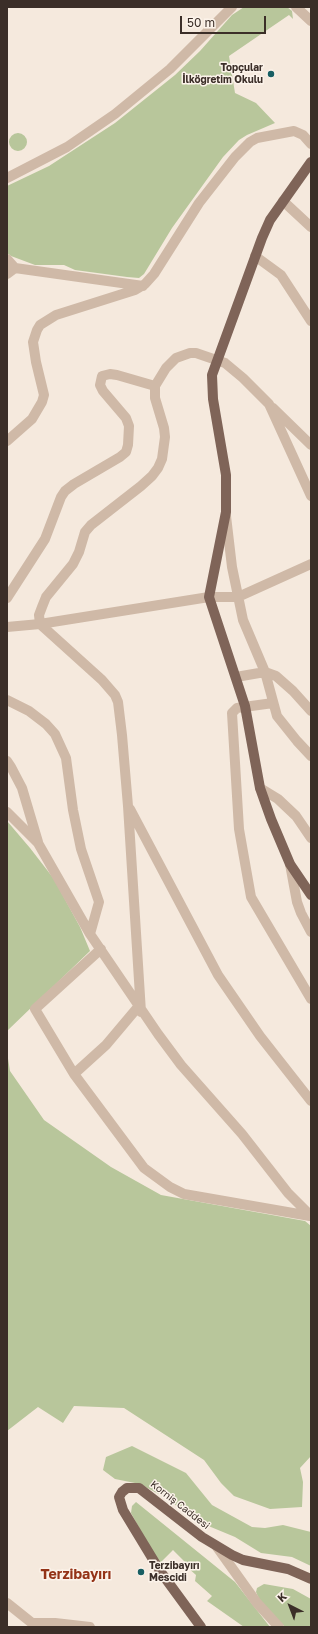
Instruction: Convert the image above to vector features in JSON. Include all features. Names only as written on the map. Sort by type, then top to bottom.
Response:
[{"type":"main road","points":[[311,162],[270,220],[255,256],[231,326],[212,375],[212,386],[226,476],[226,512],[209,597],[245,706],[260,788],[270,819],[290,864],[311,895]]},
{"type":"main road","name":"Korniş Caddesi","points":[[201,1627],[160,1571],[133,1529],[120,1503],[119,1497],[127,1488],[138,1488],[216,1547]]},
{"type":"main road","points":[[216,1547],[243,1560],[288,1569],[311,1579]]},
{"type":"street","points":[[7,178],[67,146],[121,110],[170,69],[232,7]]},
{"type":"street","points":[[296,7],[311,22]]},
{"type":"street","points":[[7,441],[32,419],[42,402],[44,395],[33,342],[40,325],[56,314],[143,286],[154,274],[199,203],[246,145],[257,138],[294,131],[303,135],[311,144]]},
{"type":"street","points":[[283,200],[311,227]]},
{"type":"street","points":[[255,256],[281,275],[311,321]]},
{"type":"street","points":[[7,259],[11,271],[143,286]]},
{"type":"street","points":[[74,1074],[106,1045],[140,1010],[128,806],[121,720],[118,702],[102,680],[40,624],[42,606],[46,597],[73,564],[79,552],[85,532],[91,525],[152,476],[160,464],[165,437],[164,428],[155,398],[155,386],[166,368],[176,358],[196,353],[217,360],[230,367],[311,444]]},
{"type":"street","points":[[7,598],[45,539],[61,497],[65,491],[126,452],[129,426],[126,418],[102,390],[100,385],[102,376],[110,374],[117,375],[155,386]]},
{"type":"street","points":[[269,404],[311,496]]},
{"type":"street","points":[[226,512],[232,567],[243,620],[265,672],[273,703],[282,723],[311,756]]},
{"type":"street","points":[[7,627],[40,624],[209,597],[238,597],[311,564]]},
{"type":"street","points":[[236,676],[265,672],[276,676],[284,682],[311,711]]},
{"type":"street","points":[[7,700],[29,712],[46,724],[55,734],[66,758],[73,810],[81,849],[99,902],[90,934]]},
{"type":"street","points":[[273,703],[245,706],[234,710],[232,715],[239,829],[251,898],[311,999]]},
{"type":"street","points":[[7,762],[12,767],[22,788],[38,844]]},
{"type":"street","points":[[260,788],[278,799],[296,816],[311,838]]},
{"type":"street","points":[[128,806],[218,975],[260,1036],[311,1101]]},
{"type":"street","points":[[7,812],[38,844],[90,934],[140,1010],[181,1064],[242,1134],[288,1193],[311,1216]]},
{"type":"street","points":[[290,864],[297,902],[311,932]]},
{"type":"street","points":[[100,949],[35,1009],[74,1074],[144,1168],[170,1187],[184,1194],[311,1216]]},
{"type":"street","points":[[216,1547],[257,1603],[279,1627]]},
{"type":"street","points":[[7,1603],[35,1625],[55,1623],[90,1627]]},
{"type":"green space","points":[[244,7],[287,7],[292,11],[293,19],[289,15],[229,56],[235,93],[256,103],[275,123],[239,140],[223,157],[172,228],[144,274],[139,278],[75,270],[64,265],[35,265],[7,253],[7,186],[49,166],[115,123],[175,75],[200,51],[232,15]]},
{"type":"green space","points":[[18,133],[24,136],[27,142],[24,148],[18,151],[12,148],[9,142],[12,136]]},
{"type":"green space","points":[[7,821],[54,879],[80,927],[90,951],[7,1031]]},
{"type":"green space","points":[[7,1052],[10,1071],[44,1120],[111,1167],[161,1195],[305,1221],[311,1226],[311,1456],[300,1468],[303,1482],[302,1507],[270,1509],[234,1496],[221,1483],[204,1460],[124,1408],[74,1406],[63,1423],[38,1407],[7,1431]]},
{"type":"green space","points":[[132,1446],[186,1473],[212,1505],[252,1527],[265,1528],[283,1525],[311,1532],[311,1566],[292,1557],[261,1553],[235,1537],[194,1520],[168,1499],[140,1484],[115,1479],[103,1470],[106,1457]]},
{"type":"green space","points":[[136,1502],[235,1582],[270,1627],[244,1627],[207,1601],[212,1596],[195,1581],[196,1575],[187,1567],[186,1563],[173,1550],[159,1564],[131,1513],[132,1506]]},
{"type":"green space","points":[[264,1584],[293,1589],[311,1599],[311,1627],[285,1627],[260,1601],[256,1592],[257,1588]]},
{"type":"place","name":"Topçular İlköğretim Okulu","points":[[271,74]]},
{"type":"place","name":"Terzibayırı Mescidi","points":[[141,1572]]},
{"type":"district","name":"Terzibayırı","points":[[76,1575]]}]
